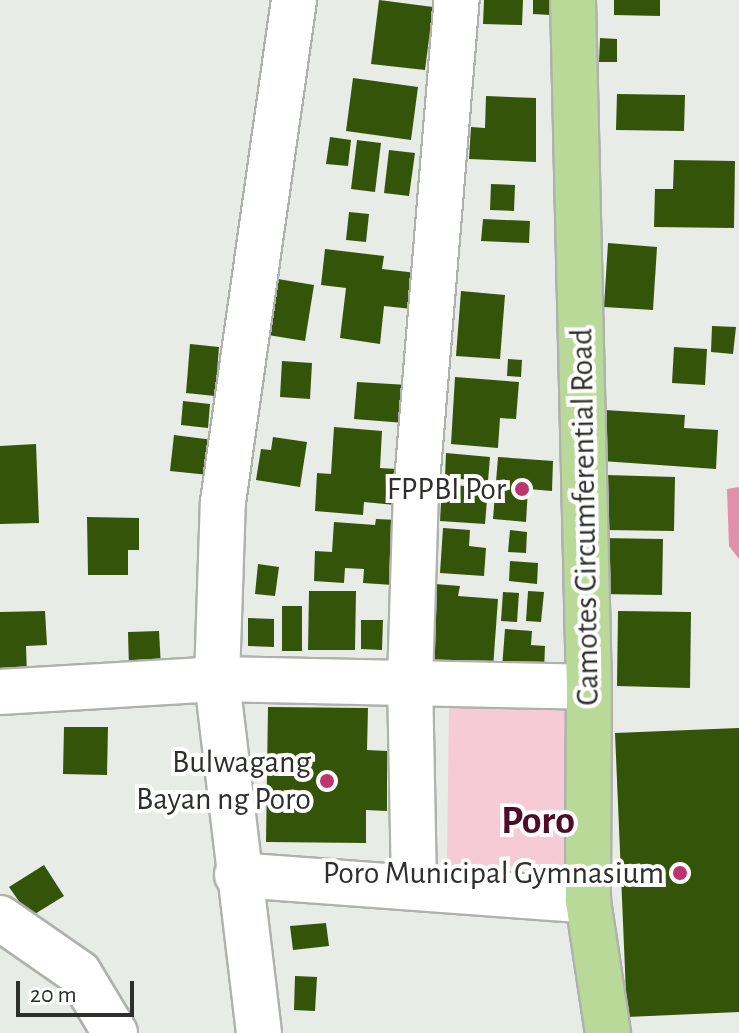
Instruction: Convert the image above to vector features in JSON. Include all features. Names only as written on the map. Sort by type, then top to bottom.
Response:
[{"type":"main road","name":"Camotes Circumferential Road","points":[[573,0],[589,687],[588,901],[608,1033]]},
{"type":"street","points":[[259,1033],[237,875],[217,679],[223,502],[294,0]]},
{"type":"street","points":[[414,886],[410,681],[416,494],[457,0]]},
{"type":"street","points":[[0,692],[217,679],[589,687]]},
{"type":"street","points":[[237,875],[588,901]]},
{"type":"street","points":[[0,918],[79,973],[115,1033]]},
{"type":"shaded area","points":[[739,487],[739,559],[729,546],[727,489]]},
{"type":"shaded area","points":[[449,704],[568,706],[566,868],[447,866]]},
{"type":"building","points":[[379,0],[433,7],[425,70],[371,64]]},
{"type":"building","points":[[484,0],[523,0],[522,25],[483,24]]},
{"type":"building","points":[[533,0],[550,0],[550,15],[533,14]]},
{"type":"building","points":[[614,0],[660,0],[660,16],[614,15]]},
{"type":"building","points":[[600,38],[617,39],[617,62],[599,62]]},
{"type":"building","points":[[353,78],[418,87],[411,140],[346,131]]},
{"type":"building","points":[[617,94],[685,95],[684,131],[616,130]]},
{"type":"building","points":[[486,96],[536,98],[536,162],[469,159],[471,127],[485,128]]},
{"type":"building","points":[[330,137],[351,140],[348,166],[326,164]]},
{"type":"building","points":[[357,140],[381,143],[375,192],[351,189]]},
{"type":"building","points":[[389,150],[415,153],[409,196],[384,193]]},
{"type":"building","points":[[674,160],[735,161],[734,228],[654,227],[655,189],[673,189]]},
{"type":"building","points":[[491,184],[515,185],[514,211],[490,210]]},
{"type":"building","points":[[349,212],[369,214],[366,242],[346,240]]},
{"type":"building","points":[[483,219],[530,221],[529,243],[481,241]]},
{"type":"building","points":[[608,243],[657,247],[653,310],[604,307]]},
{"type":"building","points":[[325,249],[384,256],[382,269],[417,273],[412,309],[384,306],[380,344],[340,338],[346,288],[321,285]]},
{"type":"building","points":[[278,279],[314,285],[305,341],[268,335]]},
{"type":"building","points":[[461,291],[505,295],[500,359],[456,356]]},
{"type":"building","points":[[712,326],[736,327],[733,354],[711,352]]},
{"type":"building","points":[[190,344],[219,347],[215,396],[186,393]]},
{"type":"building","points":[[674,347],[707,349],[705,385],[672,383]]},
{"type":"building","points":[[508,359],[522,360],[521,377],[507,376]]},
{"type":"building","points":[[282,361],[312,363],[310,399],[280,397]]},
{"type":"building","points":[[455,377],[519,382],[516,419],[500,418],[498,448],[451,444]]},
{"type":"building","points":[[357,382],[408,385],[405,423],[354,419]]},
{"type":"building","points":[[183,401],[210,404],[208,428],[181,425]]},
{"type":"building","points":[[605,410],[685,415],[684,428],[718,430],[716,469],[602,461]]},
{"type":"building","points":[[334,427],[382,431],[380,468],[397,469],[395,505],[364,502],[363,515],[315,511],[317,473],[331,474]]},
{"type":"building","points":[[174,435],[213,440],[209,475],[170,471]]},
{"type":"building","points":[[273,437],[307,442],[300,487],[256,480],[261,449],[271,450]]},
{"type":"building","points":[[36,444],[39,523],[0,524],[0,446]]},
{"type":"building","points":[[446,453],[490,457],[488,481],[445,478]]},
{"type":"building","points":[[498,457],[553,461],[552,491],[528,489],[526,522],[493,519]]},
{"type":"building","points":[[606,475],[675,477],[674,531],[605,530]]},
{"type":"building","points":[[442,484],[488,488],[485,524],[440,521]]},
{"type":"building","points":[[87,517],[139,518],[139,550],[128,550],[128,575],[88,575]]},
{"type":"building","points":[[376,519],[398,520],[393,585],[363,583],[364,569],[345,568],[344,583],[314,581],[315,551],[332,552],[334,522],[375,525]]},
{"type":"building","points":[[443,528],[470,530],[469,546],[486,548],[484,576],[440,573]]},
{"type":"building","points":[[510,530],[527,532],[526,553],[508,552]]},
{"type":"building","points":[[601,538],[663,539],[662,595],[600,594]]},
{"type":"building","points":[[510,561],[538,563],[537,584],[509,581]]},
{"type":"building","points":[[258,564],[279,567],[275,596],[255,594]]},
{"type":"building","points":[[435,584],[460,586],[458,596],[498,599],[493,668],[430,663]]},
{"type":"building","points":[[309,591],[356,591],[355,650],[308,650]]},
{"type":"building","points":[[528,591],[544,592],[541,622],[526,621]]},
{"type":"building","points":[[503,592],[519,593],[517,622],[501,621]]},
{"type":"building","points":[[282,606],[302,606],[302,651],[282,651]]},
{"type":"building","points":[[45,611],[47,645],[26,646],[27,675],[0,676],[0,612]]},
{"type":"building","points":[[618,611],[691,612],[690,688],[617,686]]},
{"type":"building","points":[[248,618],[274,619],[274,647],[248,646]]},
{"type":"building","points":[[361,620],[383,620],[382,650],[361,649]]},
{"type":"building","points":[[505,629],[532,631],[531,645],[545,646],[544,671],[502,668]]},
{"type":"building","points":[[159,631],[161,667],[129,669],[128,632]]},
{"type":"building","name":"Bulwagang Bayan ng Poro","points":[[268,707],[368,708],[367,750],[387,751],[387,811],[366,810],[366,843],[266,842]]},
{"type":"building","points":[[64,727],[108,727],[107,775],[63,774]]},
{"type":"building","name":"Poro Municipal Gymnasium","points":[[739,728],[739,1012],[627,1017],[615,733]]},
{"type":"building","points":[[44,865],[64,896],[30,917],[9,887]]},
{"type":"building","points":[[326,923],[329,946],[293,950],[290,926]]},
{"type":"building","points":[[295,976],[317,977],[315,1011],[294,1010]]},
{"type":"place","name":"FPPBI Por","points":[[522,489]]},
{"type":"place","name":"Bulwagang Bayan ng Poro","points":[[327,781]]},
{"type":"place","name":"Poro Municipal Gymnasium","points":[[680,873]]},
{"type":"district","name":"Poro","points":[[538,821]]}]
